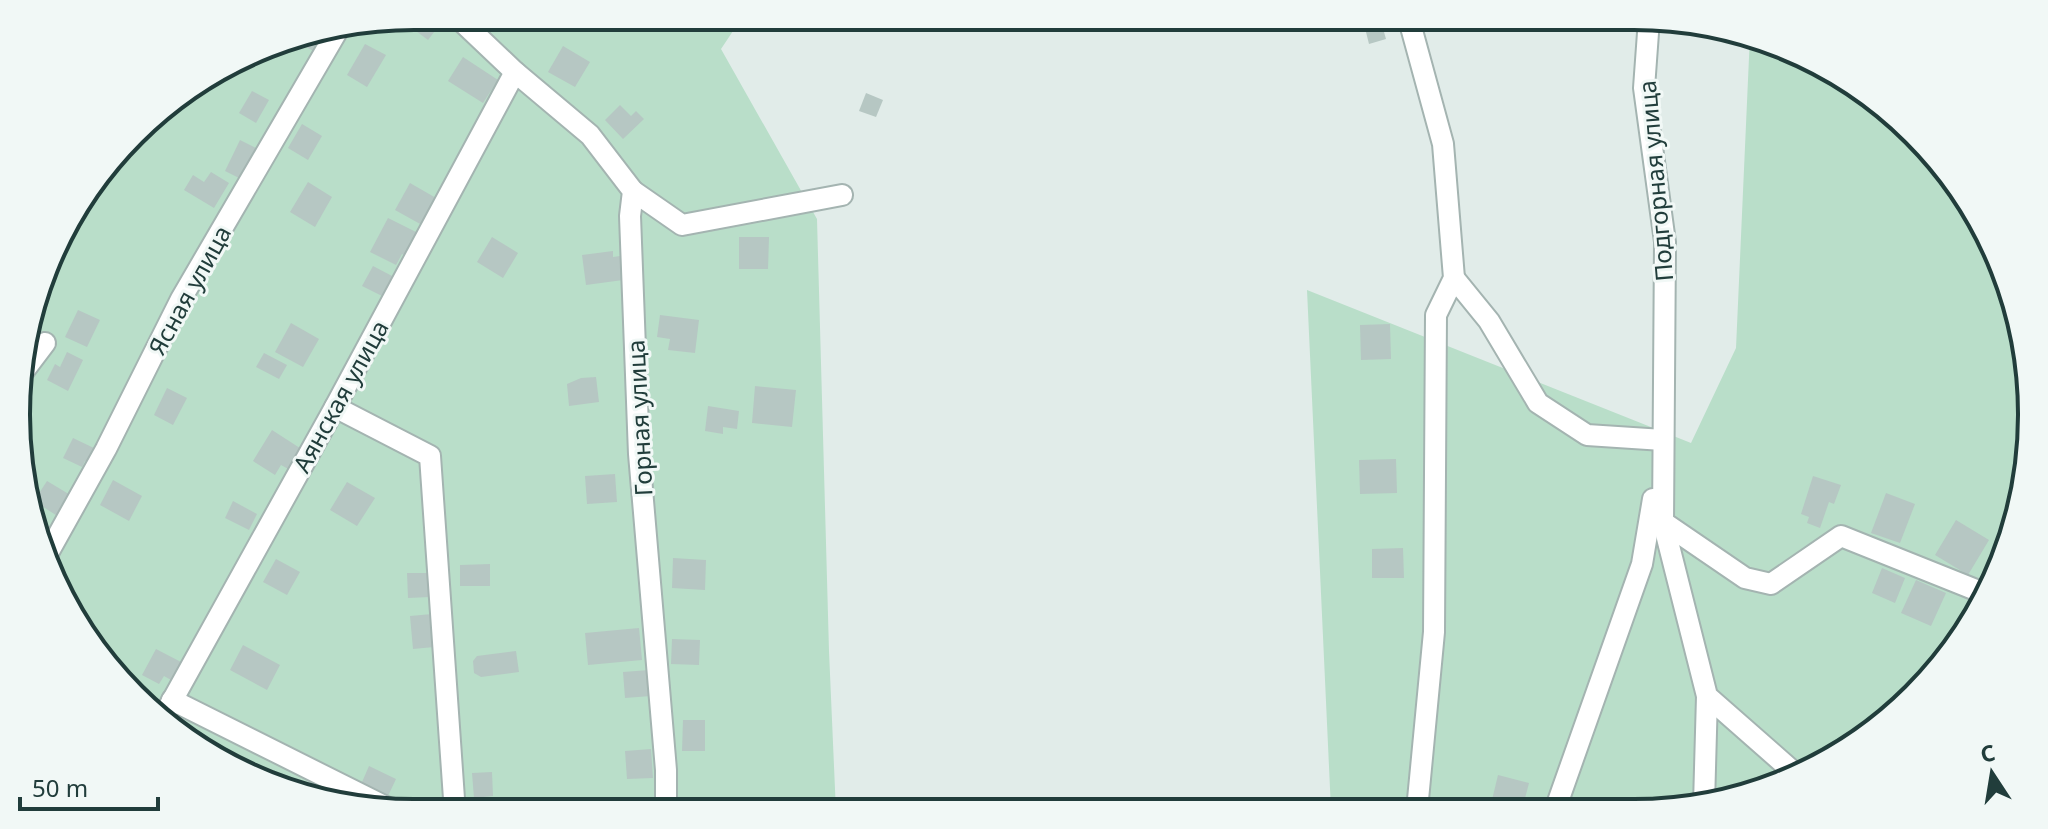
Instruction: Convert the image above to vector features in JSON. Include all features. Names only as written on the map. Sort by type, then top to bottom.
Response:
[{"type":"street","points":[[471,30],[590,135],[633,191],[682,225],[842,195]]},
{"type":"street","points":[[1412,30],[1443,144],[1454,278],[1436,315],[1434,632],[1418,799]]},
{"type":"street","name":"Подгорная улица","points":[[1648,31],[1644,88],[1665,242],[1663,440]]},
{"type":"street","name":"Ясная улица","points":[[53,545],[106,449],[181,299],[333,39]]},
{"type":"street","name":"Аянская улица","points":[[167,709],[335,407],[515,72]]},
{"type":"street","name":"Горная улица","points":[[633,191],[630,216],[639,454],[666,799]]},
{"type":"street","points":[[1454,278],[1489,321],[1538,403],[1587,435],[1663,440]]},
{"type":"street","points":[[34,357],[45,343]]},
{"type":"street","points":[[335,407],[430,456],[454,799]]},
{"type":"street","points":[[1663,440],[1663,522],[1707,696],[1704,793]]},
{"type":"street","points":[[1559,799],[1642,564],[1663,440]]},
{"type":"street","points":[[1663,522],[1745,578],[1771,584],[1841,536],[1975,590]]},
{"type":"street","points":[[1707,696],[1788,767]]},
{"type":"street","points":[[172,700],[364,796]]},
{"type":"green space","points":[[734,30],[721,49],[817,219],[835,799],[414,799],[364,796],[291,779],[222,747],[161,704],[109,649],[70,585],[43,514],[31,440],[33,364],[50,291],[82,222],[125,161],[180,109],[244,70],[291,50],[339,37],[389,31]]},
{"type":"green space","points":[[1749,48],[1804,70],[1847,95],[1887,125],[1923,161],[1953,201],[1978,244],[2005,315],[2015,364],[2018,414],[2011,490],[1998,538],[1978,585],[1953,628],[1923,668],[1868,720],[1826,747],[1781,770],[1709,792],[1634,799],[1330,799],[1307,290],[1691,443],[1736,348]]},
{"type":"building","points":[[415,30],[436,30],[428,40]]},
{"type":"building","points":[[1366,30],[1390,30],[1384,32],[1386,39],[1369,44]]},
{"type":"building","points":[[323,41],[317,53],[304,46]]},
{"type":"building","points":[[365,44],[386,55],[367,87],[347,75]]},
{"type":"building","points":[[563,46],[590,62],[575,87],[548,72]]},
{"type":"building","points":[[463,57],[498,80],[483,103],[448,81]]},
{"type":"building","points":[[252,91],[269,100],[256,123],[239,113]]},
{"type":"building","points":[[866,93],[883,100],[876,117],[859,111]]},
{"type":"building","points":[[620,105],[631,116],[636,111],[644,119],[623,139],[605,120]]},
{"type":"building","points":[[302,124],[322,136],[308,160],[288,148]]},
{"type":"building","points":[[240,140],[260,150],[245,181],[225,171]]},
{"type":"building","points":[[211,172],[229,183],[214,208],[184,190],[193,175],[204,182]]},
{"type":"building","points":[[308,182],[332,197],[315,227],[290,212]]},
{"type":"building","points":[[410,183],[436,198],[422,225],[395,210]]},
{"type":"building","points":[[388,218],[420,234],[408,257],[402,254],[396,265],[370,252]]},
{"type":"building","points":[[492,237],[518,253],[503,278],[477,262]]},
{"type":"building","points":[[739,237],[769,237],[768,269],[739,269]]},
{"type":"building","points":[[613,251],[613,257],[620,256],[623,280],[586,285],[582,255]]},
{"type":"building","points":[[373,266],[394,277],[384,297],[362,286]]},
{"type":"building","points":[[78,310],[100,320],[87,347],[65,337]]},
{"type":"building","points":[[660,315],[699,320],[695,353],[668,350],[670,339],[657,337]]},
{"type":"building","points":[[291,323],[319,339],[303,367],[275,352]]},
{"type":"building","points":[[1390,324],[1391,359],[1361,360],[1360,325]]},
{"type":"building","points":[[67,352],[83,360],[68,391],[47,380],[55,364],[60,367]]},
{"type":"building","points":[[264,353],[287,365],[279,379],[256,367]]},
{"type":"building","points":[[596,377],[599,402],[569,406],[567,384],[581,378]]},
{"type":"building","points":[[755,386],[796,390],[792,427],[752,423]]},
{"type":"building","points":[[167,388],[187,398],[173,425],[154,415]]},
{"type":"building","points":[[708,406],[739,411],[737,429],[723,427],[723,434],[705,431]]},
{"type":"building","points":[[272,430],[303,450],[290,470],[281,465],[275,475],[253,461]]},
{"type":"building","points":[[73,438],[98,450],[91,464],[85,461],[82,467],[63,458]]},
{"type":"building","points":[[1396,459],[1397,493],[1360,494],[1359,460]]},
{"type":"building","points":[[615,474],[617,502],[587,504],[585,476]]},
{"type":"building","points":[[1813,476],[1841,485],[1834,504],[1829,502],[1820,528],[1807,523],[1809,517],[1801,514]]},
{"type":"building","points":[[113,480],[142,496],[129,521],[100,505]]},
{"type":"building","points":[[47,481],[72,496],[59,517],[41,505],[38,495]]},
{"type":"building","points":[[347,482],[375,498],[357,526],[330,510]]},
{"type":"building","points":[[1886,493],[1915,504],[1900,543],[1871,533]]},
{"type":"building","points":[[233,501],[257,514],[249,530],[225,518]]},
{"type":"building","points":[[1956,520],[1989,540],[1968,575],[1935,555]]},
{"type":"building","points":[[1403,548],[1404,578],[1372,578],[1372,549]]},
{"type":"building","points":[[673,558],[706,560],[705,590],[672,588]]},
{"type":"building","points":[[276,559],[300,572],[287,595],[263,582]]},
{"type":"building","points":[[490,564],[490,586],[460,586],[460,565]]},
{"type":"building","points":[[1882,568],[1905,578],[1895,603],[1872,593]]},
{"type":"building","points":[[407,573],[430,573],[430,597],[408,598]]},
{"type":"building","points":[[1916,580],[1946,593],[1931,626],[1901,613]]},
{"type":"building","points":[[432,614],[434,647],[413,649],[410,616]]},
{"type":"building","points":[[639,628],[642,660],[588,665],[585,633]]},
{"type":"building","points":[[672,639],[700,640],[699,665],[671,664]]},
{"type":"building","points":[[243,645],[280,665],[267,690],[230,670]]},
{"type":"building","points":[[156,649],[181,662],[171,680],[164,676],[159,684],[142,675]]},
{"type":"building","points":[[516,651],[519,672],[481,677],[474,673],[473,661],[477,656]]},
{"type":"building","points":[[649,670],[651,696],[625,698],[623,672]]},
{"type":"building","points":[[683,720],[705,720],[705,751],[682,751]]},
{"type":"building","points":[[651,749],[653,778],[627,779],[625,751]]},
{"type":"building","points":[[369,766],[396,779],[388,796],[371,788],[369,793],[359,789]]},
{"type":"building","points":[[492,772],[493,796],[474,798],[472,773]]},
{"type":"building","points":[[1498,775],[1529,783],[1525,799],[1492,799]]}]
